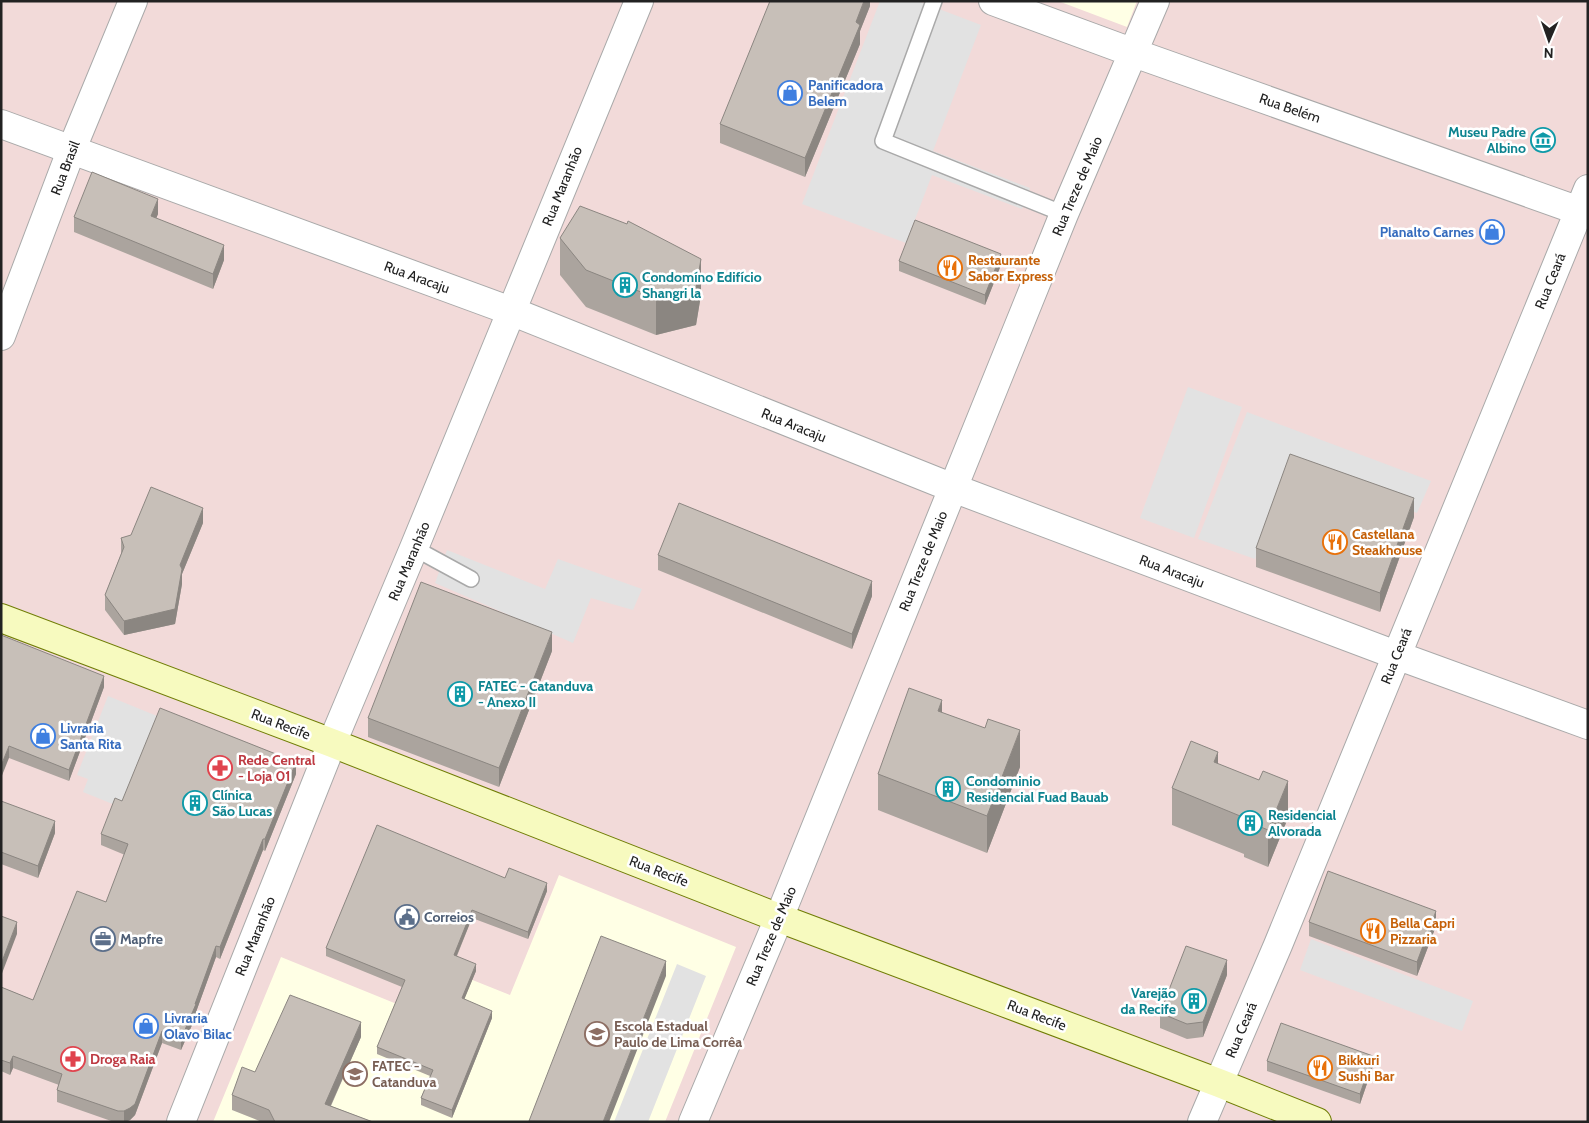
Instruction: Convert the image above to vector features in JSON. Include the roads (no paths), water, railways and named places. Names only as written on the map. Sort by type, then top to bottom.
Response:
[{"type":"main road","name":"Rua Recife","points":[[1,618],[332,743],[779,918],[1219,1083],[1317,1122]]},
{"type":"street","name":"Rua Brasil","points":[[1,336],[71,151],[133,1]]},
{"type":"street","name":"Rua Maranhão","points":[[181,1122],[332,743],[639,1]]},
{"type":"street","name":"Rua Belém","points":[[993,1],[1134,53],[1585,204]]},
{"type":"street","name":"Rua Treze de Maio","points":[[693,1122],[779,918],[1064,214],[1155,1]]},
{"type":"street","name":"Rua Aracaju","points":[[1,124],[510,312],[953,488],[1396,655],[1588,724]]},
{"type":"street","name":"Rua Ceará","points":[[1202,1122],[1585,204]]},
{"type":"lane","points":[[934,1],[883,141],[1064,214]]},
{"type":"lane","points":[[414,548],[471,579]]},
{"type":"place","name":"Panificadora Belem","points":[[790,93]]},
{"type":"place","name":"Museu Padre Albino","points":[[1543,140]]},
{"type":"place","name":"Planalto Carnes","points":[[1492,232]]},
{"type":"place","name":"Restaurante Sabor Express","points":[[950,268]]},
{"type":"place","name":"Condomíno Edifício Shangri la","points":[[625,285]]},
{"type":"place","name":"Castellana Steakhouse","points":[[1335,542]]},
{"type":"place","name":"FATEC - Catanduva - Anexo II","points":[[460,694]]},
{"type":"place","name":"Livraria Santa Rita","points":[[43,736]]},
{"type":"place","name":"Rede Central - Loja 01","points":[[220,768]]},
{"type":"place","name":"Condominio Residencial Fuad Bauab","points":[[948,789]]},
{"type":"place","name":"Clínica São Lucas","points":[[195,803]]},
{"type":"place","name":"Residencial Alvorada","points":[[1250,823]]},
{"type":"place","name":"Correios","points":[[407,917]]},
{"type":"place","name":"Bella Capri Pizzaria","points":[[1373,931]]},
{"type":"place","name":"Mapfre","points":[[103,939]]},
{"type":"place","name":"Varejão da Recife","points":[[1194,1001]]},
{"type":"place","name":"Livraria Olavo Bilac","points":[[146,1026]]},
{"type":"place","name":"Escola Estadual Paulo de Lima Corrêa","points":[[597,1034]]},
{"type":"place","name":"Droga Raia","points":[[73,1059]]},
{"type":"place","name":"Bikkuri Sushi Bar","points":[[1320,1068]]},
{"type":"place","name":"FATEC - Catanduva","points":[[355,1074]]}]
